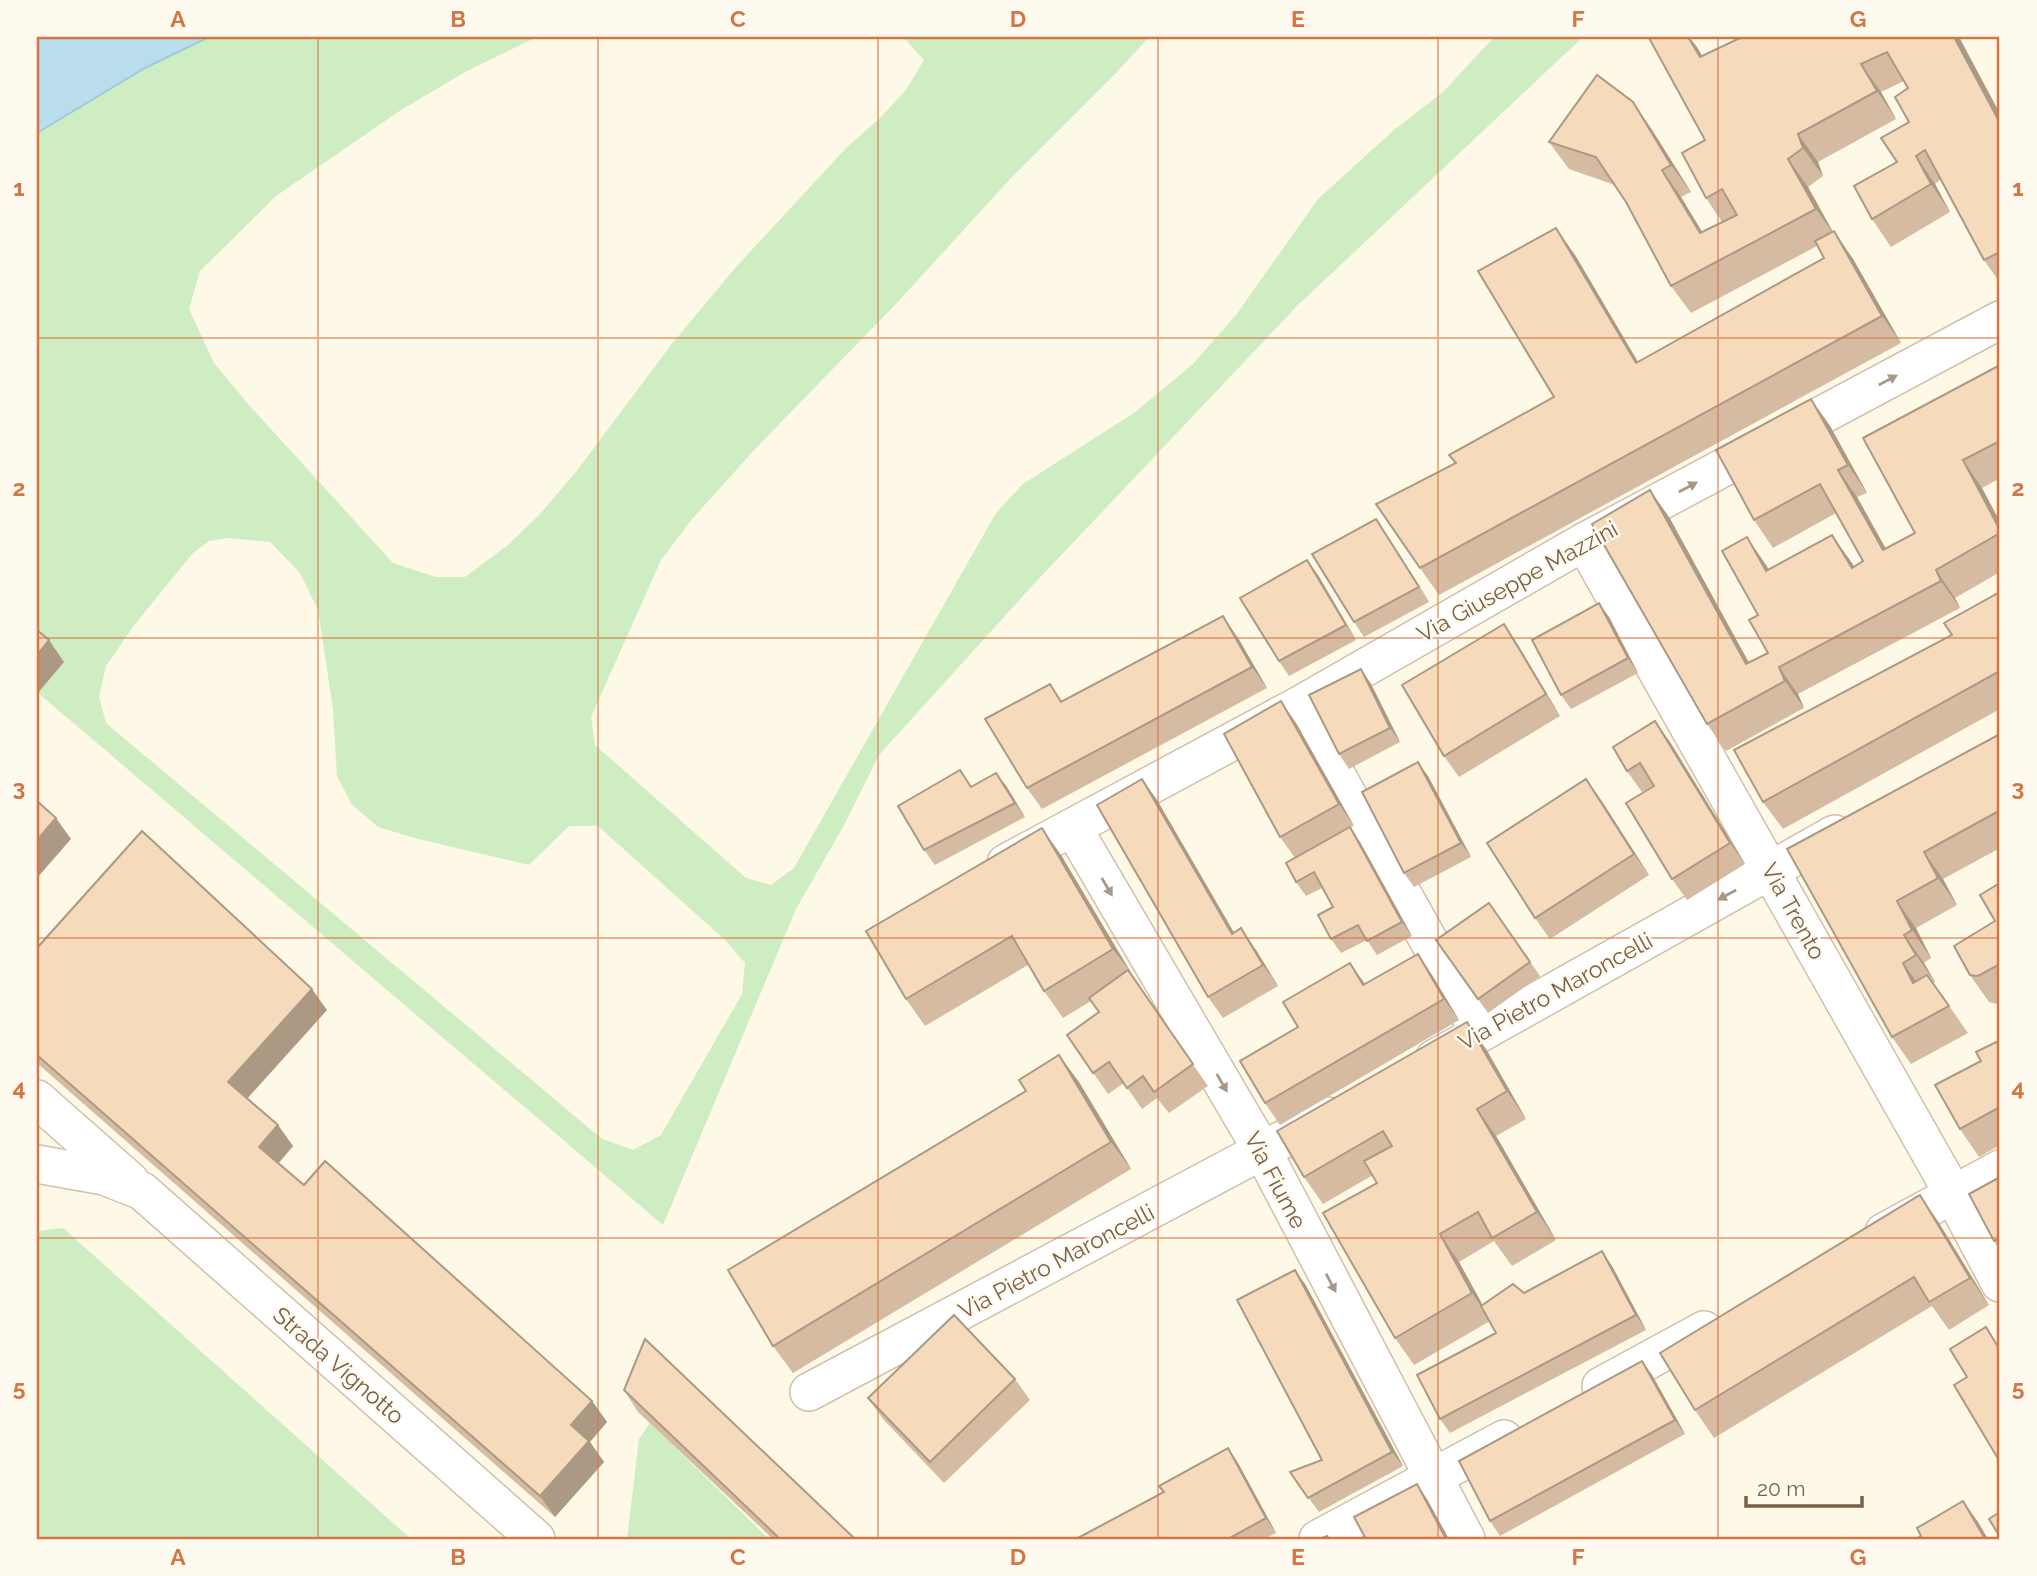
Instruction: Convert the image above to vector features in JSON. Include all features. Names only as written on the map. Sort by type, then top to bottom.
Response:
[{"type":"street","name":"Via Giuseppe Mazzini","points":[[977,879],[1298,706],[1584,542],[2000,320]]},
{"type":"street","name":"Via Trento","points":[[1584,542],[1772,870],[1954,1195],[2000,1283]]},
{"type":"street","points":[[1298,706],[1480,1033]]},
{"type":"street","name":"Via Pietro Maroncelli","points":[[1409,1072],[1860,821]]},
{"type":"street","name":"Via Fiume","points":[[1073,828],[1263,1152],[1466,1539]]},
{"type":"street","name":"Strada Vignotto","points":[[37,1099],[536,1539]]},
{"type":"street","name":"Via Pietro Maroncelli","points":[[809,1392],[1350,1104]]},
{"type":"street","name":"Strada Vignotto","points":[[37,1164],[104,1176],[142,1191]]},
{"type":"street","points":[[1859,1246],[2000,1170]]},
{"type":"street","points":[[1579,1399],[1737,1312]]},
{"type":"street","points":[[1318,1539],[1530,1425]]},
{"type":"green space","points":[[209,37],[537,37],[467,71],[401,110],[276,196],[200,271],[189,309],[214,363],[393,563],[436,577],[465,577],[508,545],[539,515],[576,472],[671,345],[736,267],[848,146],[879,119],[906,90],[924,60],[903,37],[1149,37],[1011,178],[693,518],[661,560],[591,717],[595,745],[746,878],[771,885],[794,868],[996,513],[1023,484],[1134,413],[1192,365],[1236,315],[1318,199],[1394,130],[1444,91],[1494,37],[1583,37],[1297,306],[1032,586],[879,755],[843,827],[796,909],[663,1225],[37,692],[37,133],[145,68]],"holes":[[[229,538],[270,542],[300,573],[318,610],[333,709],[337,776],[352,805],[378,827],[529,865],[569,826],[598,826],[725,940],[745,963],[742,994],[661,1135],[633,1150],[602,1139],[106,723],[99,697],[106,666],[135,624],[193,553],[209,541]]]},
{"type":"green space","points":[[63,1228],[411,1539],[37,1539],[37,1231]]},
{"type":"green space","points":[[650,1423],[769,1539],[627,1539],[639,1439]]},
{"type":"water","points":[[37,37],[209,37],[145,68],[37,133]]},
{"type":"building","points":[[1650,37],[1688,37],[1700,57],[1742,37],[1954,37],[2000,123],[2000,252],[1984,260],[1925,150],[1916,156],[1931,184],[1872,219],[1854,186],[1897,162],[1881,138],[1909,122],[1895,97],[1908,88],[1887,52],[1861,64],[1877,91],[1798,134],[1803,148],[1788,159],[1816,209],[1671,286],[1626,202],[1596,157],[1549,142],[1597,75],[1633,102],[1671,165],[1662,170],[1700,233],[1737,215],[1722,189],[1706,198],[1682,153],[1705,140]]},
{"type":"building","points":[[1556,228],[1636,363],[1824,258],[1815,241],[1834,231],[1882,316],[1420,568],[1376,504],[1456,463],[1449,455],[1554,397],[1478,271]]},
{"type":"building","points":[[2000,365],[2000,441],[1963,460],[2000,533],[1936,570],[1941,581],[1779,667],[1785,681],[1707,724],[1592,524],[1650,490],[1746,664],[1768,653],[1749,620],[1758,615],[1722,551],[1747,537],[1766,571],[1832,535],[1852,568],[1863,561],[1820,484],[1754,520],[1716,450],[1811,399],[1848,465],[1838,470],[1883,550],[1915,533],[1863,438]]},
{"type":"building","points":[[1376,519],[1419,587],[1354,622],[1312,554]]},
{"type":"building","points":[[1307,560],[1346,625],[1279,661],[1240,598]]},
{"type":"building","points":[[2000,592],[2000,671],[1763,802],[1734,750],[1952,635],[1944,623]]},
{"type":"building","points":[[1599,603],[1628,658],[1561,695],[1532,640]]},
{"type":"building","points":[[1223,616],[1252,667],[1027,788],[985,719],[1050,684],[1061,702]]},
{"type":"building","points":[[1504,624],[1546,694],[1444,756],[1402,685]]},
{"type":"building","points":[[37,630],[49,640],[37,655]]},
{"type":"building","points":[[1361,669],[1390,728],[1339,754],[1309,695]]},
{"type":"building","points":[[1281,701],[1339,804],[1280,837],[1224,734]]},
{"type":"building","points":[[1655,721],[1730,843],[1672,879],[1626,803],[1654,786],[1640,763],[1627,771],[1613,747]]},
{"type":"building","points":[[2000,734],[2000,818],[1997,812],[1924,852],[1938,878],[1897,901],[1912,930],[1904,935],[1916,955],[1903,963],[1913,983],[1927,975],[1949,1006],[1892,1037],[1787,849]]},
{"type":"building","points":[[1418,762],[1461,843],[1404,873],[1362,792]]},
{"type":"building","points":[[960,770],[971,787],[996,773],[1015,803],[924,850],[898,806]]},
{"type":"building","points":[[1142,779],[1232,934],[1241,928],[1263,965],[1208,997],[1097,805]]},
{"type":"building","points":[[1586,779],[1634,854],[1535,918],[1487,843]]},
{"type":"building","points":[[37,801],[56,818],[37,840]]},
{"type":"building","points":[[1350,827],[1402,922],[1367,941],[1358,925],[1331,939],[1318,915],[1333,907],[1314,872],[1296,882],[1286,863]]},
{"type":"building","points":[[1042,828],[1113,949],[1044,991],[1012,936],[906,999],[866,931]]},
{"type":"building","points":[[142,831],[312,989],[228,1082],[278,1125],[259,1147],[304,1185],[325,1161],[592,1401],[571,1425],[589,1441],[540,1496],[37,1055],[37,948]]},
{"type":"building","points":[[2000,883],[2000,964],[1978,976],[1970,975],[1954,946],[1995,921],[1980,895]]},
{"type":"building","points":[[1489,903],[1530,962],[1478,999],[1436,940]]},
{"type":"building","points":[[1418,954],[1444,999],[1265,1103],[1240,1061],[1298,1027],[1283,1002],[1350,963],[1363,985]]},
{"type":"building","points":[[1128,970],[1193,1064],[1154,1092],[1143,1076],[1127,1088],[1109,1062],[1093,1073],[1067,1035],[1099,1012],[1089,998]]},
{"type":"building","points":[[1467,1022],[1507,1091],[1477,1109],[1537,1212],[1492,1238],[1478,1212],[1440,1234],[1472,1293],[1395,1338],[1323,1213],[1377,1183],[1364,1161],[1392,1146],[1383,1131],[1304,1177],[1277,1131]]},
{"type":"building","points":[[2000,1040],[2000,1107],[1960,1129],[1935,1085],[1981,1061],[1976,1052]]},
{"type":"building","points":[[1059,1055],[1111,1142],[773,1346],[728,1270],[1026,1091],[1019,1080]]},
{"type":"building","points":[[2000,1177],[2000,1238],[1994,1241],[1969,1194]]},
{"type":"building","points":[[1920,1195],[1970,1278],[1929,1302],[1914,1277],[1695,1410],[1660,1353]]},
{"type":"building","points":[[1602,1251],[1636,1315],[1440,1419],[1417,1375],[1496,1333],[1481,1306],[1513,1284],[1524,1293]]},
{"type":"building","points":[[1295,1270],[1392,1452],[1308,1498],[1290,1472],[1322,1460],[1237,1300]]},
{"type":"building","points":[[954,1315],[1015,1379],[930,1462],[868,1398]]},
{"type":"building","points":[[1986,1327],[2000,1350],[2000,1462],[1954,1385],[1967,1377],[1950,1349]]},
{"type":"building","points":[[645,1339],[855,1539],[780,1539],[624,1390]]},
{"type":"building","points":[[1642,1361],[1675,1420],[1490,1521],[1459,1461]]},
{"type":"building","points":[[1228,1448],[1266,1518],[1228,1539],[1076,1539],[1164,1492],[1159,1486]]},
{"type":"building","points":[[1417,1484],[1446,1539],[1366,1539],[1354,1517]]},
{"type":"building","points":[[1963,1501],[1985,1539],[1916,1539],[1921,1536],[1917,1528]]},
{"type":"building","points":[[2000,1512],[2000,1537],[1989,1519]]}]
